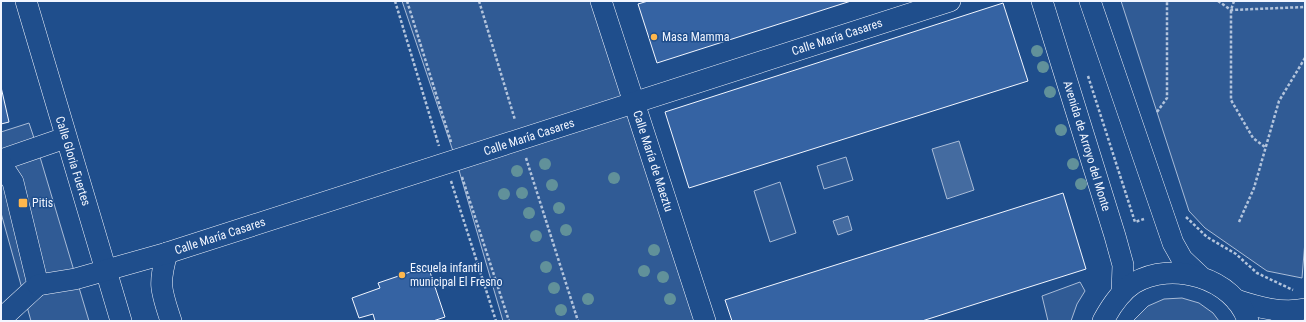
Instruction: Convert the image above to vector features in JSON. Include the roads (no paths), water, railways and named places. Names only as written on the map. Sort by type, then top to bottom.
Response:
[{"type":"street","name":"Calle Gloria Fuertes","points":[[26,1],[65,138],[121,321]]},
{"type":"street","name":"Calle María de Maeztu","points":[[601,1],[705,321]]},
{"type":"street","name":"Calle María Casares","points":[[38,285],[75,279],[167,253],[950,1]]},
{"type":"street","name":"Avenida de Arroyo del Monte","points":[[1042,1],[1123,265],[1122,293]]},
{"type":"street","points":[[1090,1],[1173,243],[1182,260],[1200,276],[1219,286],[1236,300],[1248,321]]},
{"type":"street","points":[[1,160],[65,138]]},
{"type":"street","points":[[1,164],[13,182],[38,285],[1,319]]},
{"type":"street","points":[[167,253],[160,286],[171,321]]},
{"type":"street","points":[[1103,321],[1112,304],[1122,293],[1135,283],[1150,276],[1178,273],[1200,276]]},
{"type":"street","points":[[1236,300],[1273,309],[1298,311],[1305,309]]},
{"type":"place","name":"Masa Mamma","points":[[654,37]]},
{"type":"place","name":"Pitis","points":[[23,203]]},
{"type":"place","name":"Escuela infantil municipal El Fresno","points":[[402,275]]}]
